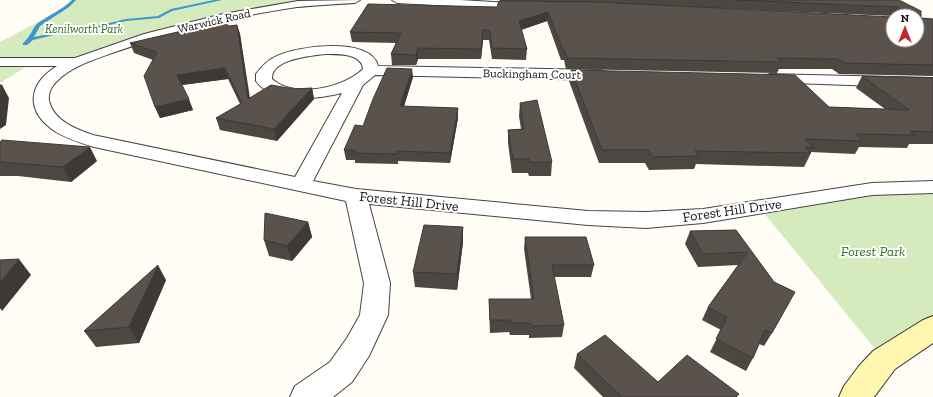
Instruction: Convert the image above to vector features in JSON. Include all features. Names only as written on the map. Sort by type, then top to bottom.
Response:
[{"type":"street","name":"Warwick Road","points":[[78,62],[133,42],[216,19],[304,4],[355,0]]},
{"type":"street","points":[[397,0],[537,7]]},
{"type":"street","points":[[325,50],[348,52],[365,57],[370,63],[371,70],[363,79],[356,83],[340,89],[302,94],[285,92],[272,87],[264,81],[264,74],[269,67],[279,60],[293,55],[325,50]]},
{"type":"street","points":[[0,62],[78,62]]},
{"type":"street","name":"Forest Hill Drive","points":[[78,62],[60,71],[51,78],[44,86],[41,97],[42,104],[49,118],[76,136],[356,196],[588,218],[646,220],[703,216],[760,208],[816,197],[872,190],[933,188]]},
{"type":"street","name":"Buckingham Court","points":[[371,70],[616,76]]},
{"type":"street","points":[[759,79],[933,83]]},
{"type":"street","points":[[301,184],[356,83]]},
{"type":"street","points":[[307,397],[341,372],[358,347],[374,315],[376,283],[356,196]]},
{"type":"street","points":[[856,397],[870,376],[884,360],[933,328]]},
{"type":"green space","name":"Kenilworth Park","points":[[75,0],[362,0],[332,1],[200,23],[78,62],[34,62],[0,83],[0,42],[68,6]]},
{"type":"green space","name":"Forest Park","points":[[933,187],[933,328],[884,360],[760,208]]},
{"type":"building","points":[[738,0],[899,0],[915,8]]},
{"type":"building","points":[[499,1],[597,2],[885,17],[885,48],[925,48],[925,18],[933,19],[933,65],[844,63],[837,59],[777,58],[781,62],[567,58],[565,50],[563,50],[548,12],[519,21],[527,49],[492,48],[490,30],[483,30],[481,49],[418,48],[416,55],[391,54],[401,33],[350,32],[368,4],[497,7]]},
{"type":"building","points":[[212,24],[215,27],[226,24],[229,26],[237,25],[248,99],[271,85],[294,89],[312,88],[274,129],[216,118],[242,103],[225,68],[177,75],[189,99],[155,107],[144,76],[157,52],[130,43]]},
{"type":"building","points":[[387,68],[412,69],[400,106],[458,108],[450,153],[397,151],[397,154],[354,153],[355,150],[344,150],[355,125],[363,126]]},
{"type":"building","points":[[571,70],[795,75],[829,107],[909,110],[862,76],[933,78],[933,132],[910,131],[915,135],[855,134],[862,141],[804,139],[813,148],[805,147],[811,153],[695,151],[699,156],[653,157],[649,150],[602,150]]},
{"type":"building","points":[[537,100],[552,162],[530,162],[529,159],[513,159],[508,130],[524,129],[520,103]]},
{"type":"building","points":[[2,140],[90,147],[63,167],[0,162],[0,142]]},
{"type":"building","points":[[265,213],[308,222],[287,246],[264,240]]},
{"type":"building","points":[[424,225],[463,227],[457,274],[413,272]]},
{"type":"building","points":[[736,230],[774,282],[795,292],[772,333],[765,330],[753,358],[716,339],[727,317],[708,307],[748,252],[703,254],[690,231]]},
{"type":"building","points":[[525,237],[586,237],[594,265],[552,265],[564,325],[531,326],[530,323],[511,323],[510,320],[490,320],[489,299],[534,299]]},
{"type":"building","points":[[19,259],[0,282],[0,260]]},
{"type":"building","points":[[158,265],[129,327],[84,331]]},
{"type":"building","points":[[605,335],[658,382],[687,355],[739,394],[736,397],[622,397],[577,354]]},
{"type":"waterway","points":[[31,39],[38,25],[68,6],[74,0]]},
{"type":"waterway","points":[[31,39],[58,33],[89,29],[126,20],[159,17],[171,10],[220,0]]},
{"type":"waterway","points":[[25,44],[31,39]]}]
